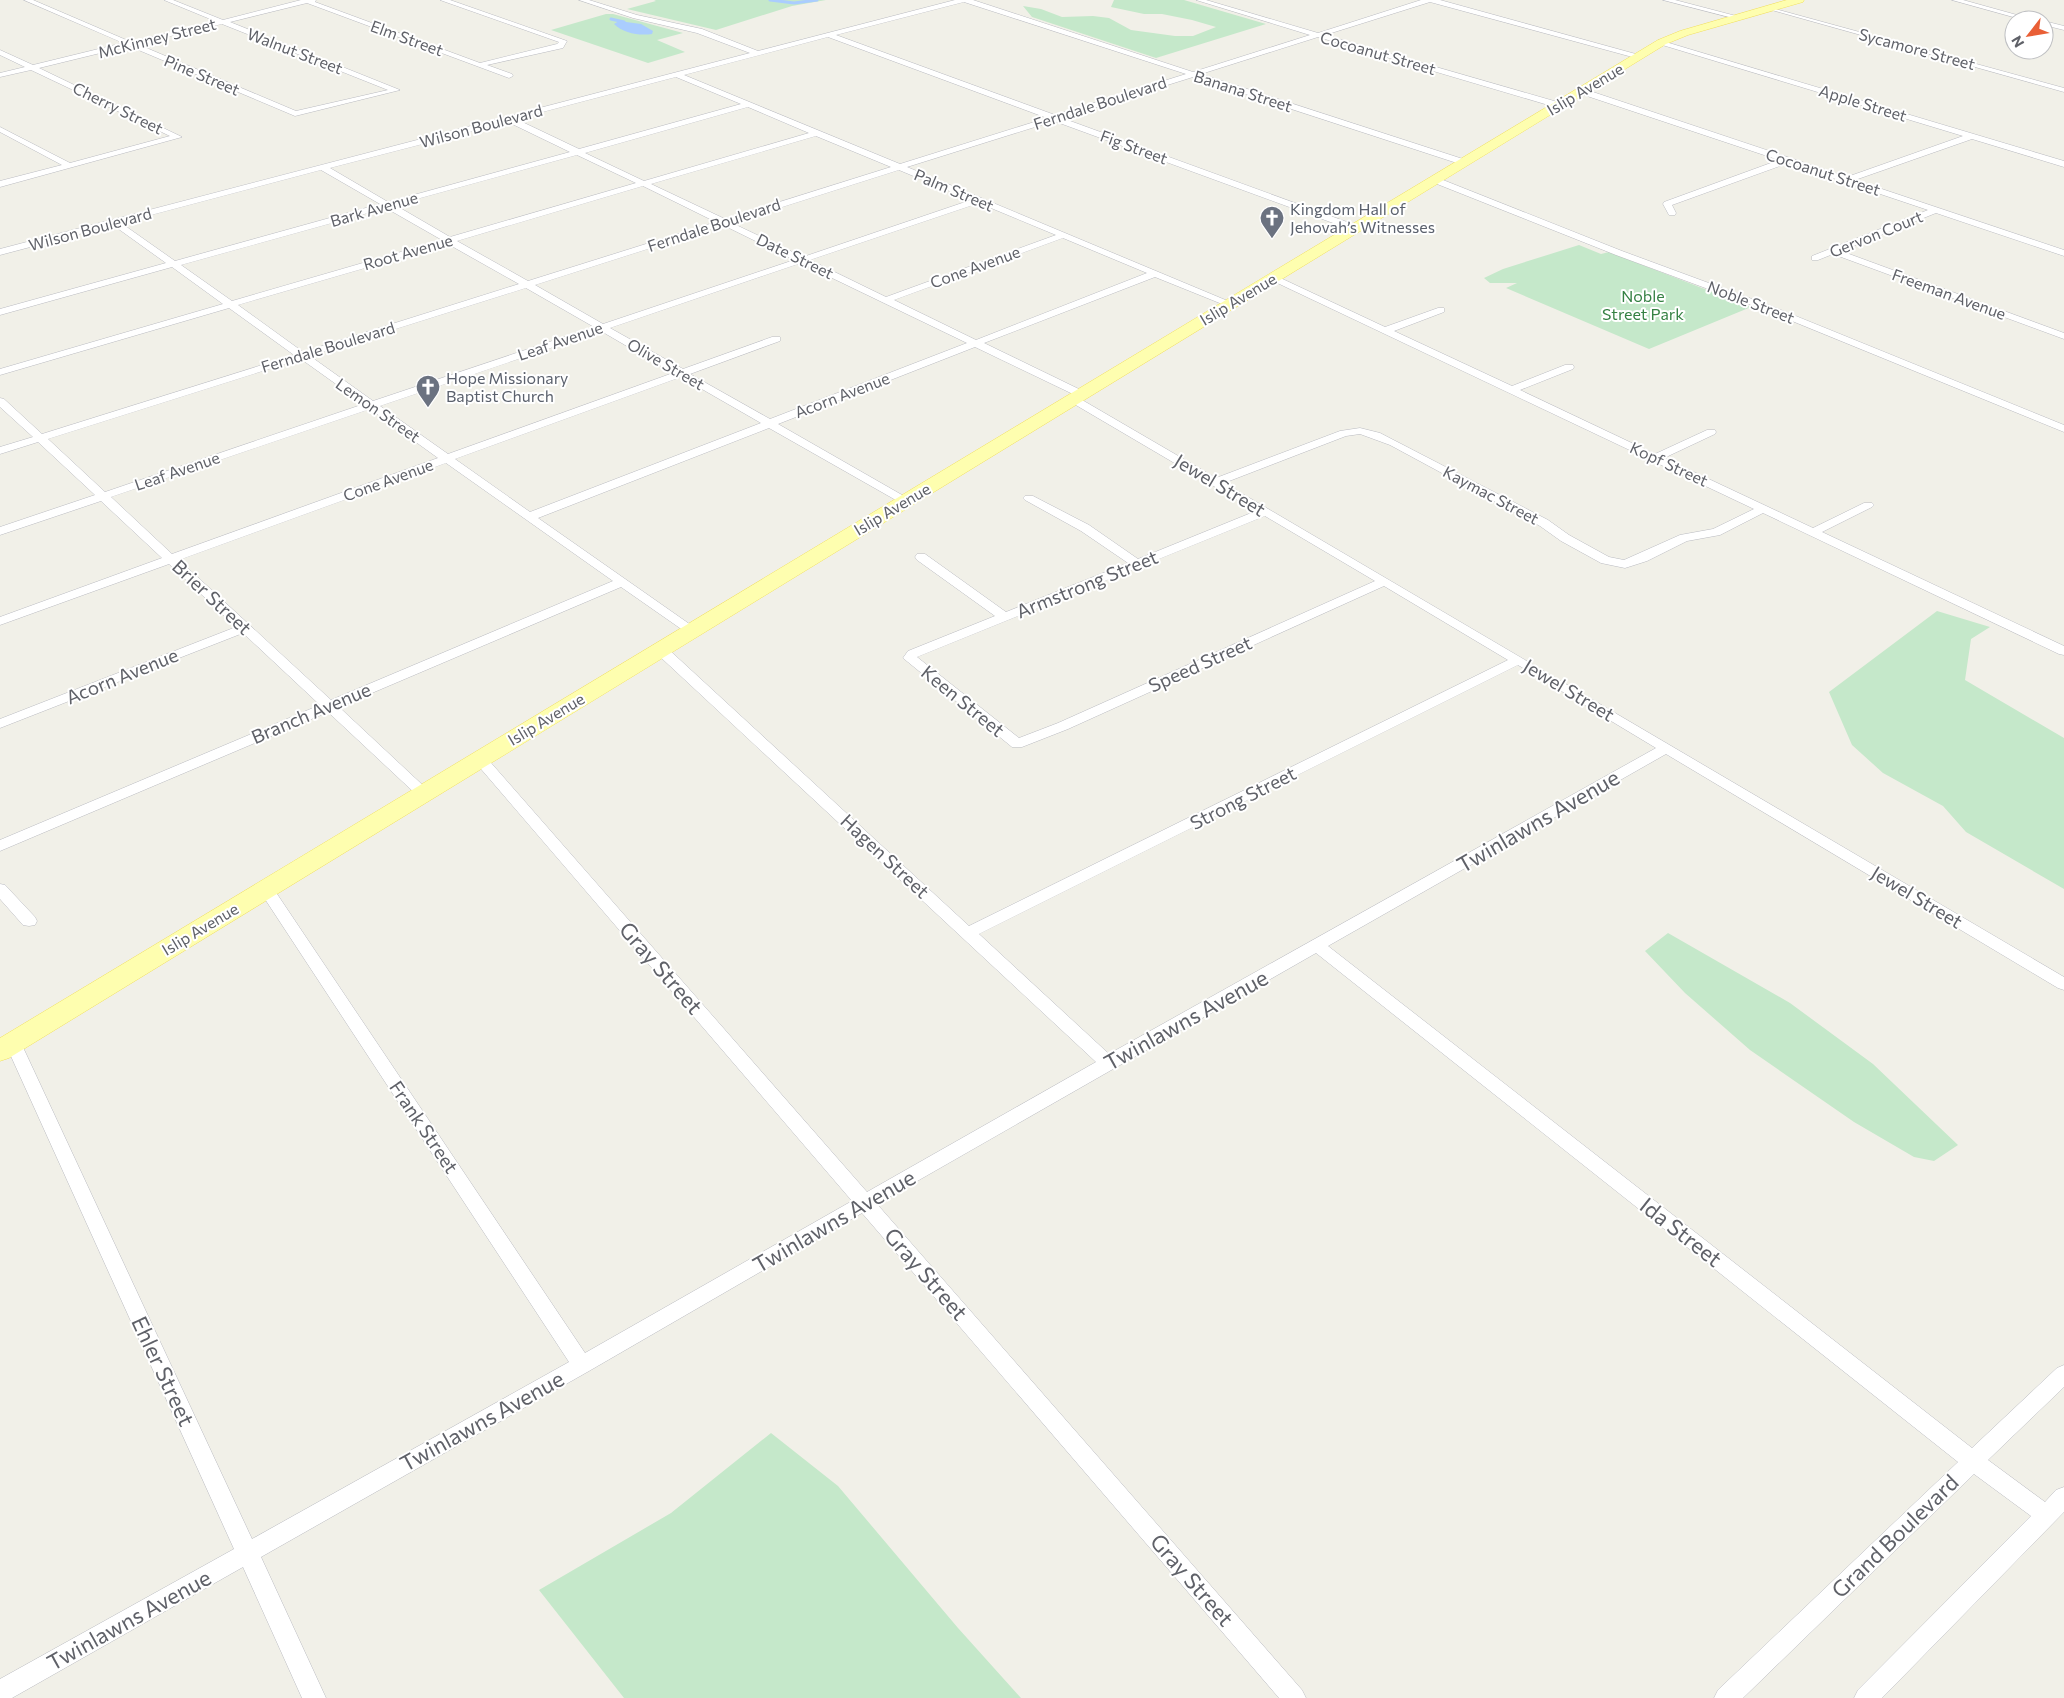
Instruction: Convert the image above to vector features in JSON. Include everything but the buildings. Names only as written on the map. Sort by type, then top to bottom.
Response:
[{"type":"main road","name":"Islip Avenue","points":[[6,1047],[1662,42],[1684,33],[1799,0]]},
{"type":"street","name":"Pine Street","points":[[27,0],[295,114]]},
{"type":"street","name":"Walnut Street","points":[[167,0],[396,90],[295,114]]},
{"type":"street","name":"McKinney Street","points":[[0,75],[309,0]]},
{"type":"street","name":"Elm Street","points":[[309,0],[509,76]]},
{"type":"street","points":[[443,0],[563,41],[560,46],[480,65]]},
{"type":"street","points":[[582,0],[635,17],[699,31],[758,54]]},
{"type":"street","name":"Wilson Boulevard","points":[[0,252],[965,0]]},
{"type":"street","name":"Banana Street","points":[[965,0],[1463,162]]},
{"type":"street","name":"Cocoanut Street","points":[[1199,0],[1558,105]]},
{"type":"street","points":[[1430,0],[1639,56]]},
{"type":"street","name":"Ferndale Boulevard","points":[[0,451],[1430,0]]},
{"type":"street","points":[[1666,0],[1737,17]]},
{"type":"street","points":[[1955,0],[2004,13]]},
{"type":"street","name":"Sycamore Street","points":[[1770,8],[2064,90]]},
{"type":"street","name":"Fig Street","points":[[828,35],[1355,228]]},
{"type":"street","name":"Apple Street","points":[[1662,42],[2064,164]]},
{"type":"street","name":"Cherry Street","points":[[0,52],[178,136],[0,184]]},
{"type":"street","name":"Palm Street","points":[[677,75],[1230,304]]},
{"type":"street","name":"Cocoanut Street","points":[[1581,91],[2064,253]]},
{"type":"street","name":"Bark Avenue","points":[[0,312],[748,105]]},
{"type":"street","name":"Date Street","points":[[509,119],[975,343],[1077,396]]},
{"type":"street","points":[[0,129],[70,166]]},
{"type":"street","name":"Root Avenue","points":[[0,372],[816,133]]},
{"type":"street","points":[[1848,180],[1971,136]]},
{"type":"street","points":[[1672,213],[1667,204],[1788,160]]},
{"type":"street","name":"Olive Street","points":[[323,168],[905,501]]},
{"type":"street","name":"Noble Street","points":[[1435,180],[1619,253],[1768,308],[2064,430]]},
{"type":"street","name":"Leaf Avenue","points":[[0,531],[979,200]]},
{"type":"street","name":"Gervon Court","points":[[1815,258],[1936,210]]},
{"type":"street","name":"Lemon Street","points":[[114,222],[172,265],[692,630]]},
{"type":"street","name":"Cone Avenue","points":[[886,300],[1064,235]]},
{"type":"street","name":"Freeman Avenue","points":[[1833,251],[2064,336]]},
{"type":"street","name":"Acorn Avenue","points":[[529,517],[1156,273]]},
{"type":"street","name":"Kopf Street","points":[[1274,278],[2064,651]]},
{"type":"street","points":[[1386,330],[1441,310]]},
{"type":"street","name":"Cone Avenue","points":[[0,621],[776,340]]},
{"type":"street","points":[[1512,390],[1569,367]]},
{"type":"street","name":"Jewel Street","points":[[1077,396],[1265,512],[2064,984]]},
{"type":"street","name":"Brier Street","points":[[0,401],[424,794]]},
{"type":"street","name":"Kaymac Street","points":[[1215,482],[1324,440],[1344,433],[1360,431],[1376,435],[1411,452],[1544,523],[1565,538],[1605,560],[1625,564],[1684,538],[1716,532],[1763,509]]},
{"type":"street","points":[[1655,458],[1711,432]]},
{"type":"street","points":[[1029,498],[1085,528],[1136,563]]},
{"type":"street","points":[[1814,532],[1868,505]]},
{"type":"street","name":"Armstrong Street","points":[[910,658],[914,654],[1265,512]]},
{"type":"street","points":[[921,557],[1004,618]]},
{"type":"street","name":"Branch Avenue","points":[[0,846],[622,582]]},
{"type":"street","name":"Speed Street","points":[[1017,744],[1063,726],[1383,582]]},
{"type":"street","name":"Acorn Avenue","points":[[0,724],[245,628]]},
{"type":"street","name":"Hagen Street","points":[[661,650],[1108,1063]]},
{"type":"street","name":"Keen Street","points":[[910,658],[1017,744]]},
{"type":"street","name":"Strong Street","points":[[968,933],[1518,660]]},
{"type":"street","name":"Twinlawns Avenue","points":[[0,1692],[582,1365],[1108,1063],[1667,748]]},
{"type":"street","name":"Gray Street","points":[[480,759],[1294,1698]]},
{"type":"street","points":[[0,889],[29,921]]},
{"type":"street","name":"Frank Street","points":[[266,889],[582,1365]]},
{"type":"street","name":"Ida Street","points":[[1318,946],[1973,1461],[2046,1515]]},
{"type":"street","name":"Ehler Street","points":[[6,1047],[314,1698]]},
{"type":"street","name":"Grand Boulevard","points":[[1726,1698],[2064,1374]]},
{"type":"street","points":[[1866,1698],[2064,1497]]},
{"type":"green space","points":[[654,0],[826,0],[792,6],[716,30],[627,9],[656,1]]},
{"type":"green space","points":[[1114,0],[1184,0],[1266,24],[1156,58],[1032,17],[1023,6],[1041,9],[1062,17],[1093,16],[1109,18],[1131,30],[1175,36],[1193,36],[1216,27],[1162,14],[1144,14],[1111,7]]},
{"type":"green space","points":[[606,14],[613,14],[683,33],[657,40],[685,52],[648,63],[551,30]]},
{"type":"green space","name":"Noble Street Park","points":[[1579,245],[1601,254],[1609,252],[1751,307],[1649,349],[1506,288],[1517,283],[1490,283],[1484,278],[1503,269]]},
{"type":"green space","points":[[1937,611],[1990,627],[1971,639],[1965,680],[2064,738],[2064,889],[1966,832],[1943,806],[1883,773],[1852,745],[1829,692]]},
{"type":"green space","points":[[1668,933],[1790,1003],[1873,1064],[1958,1145],[1934,1161],[1914,1157],[1854,1122],[1750,1050],[1685,993],[1645,951]]},
{"type":"green space","points":[[771,1433],[838,1486],[958,1628],[1021,1698],[624,1698],[539,1590],[671,1513]]},
{"type":"water","points":[[619,21],[641,24],[653,31],[652,34],[642,35],[627,32],[614,24]]},
{"type":"waterway","points":[[770,0],[794,3],[817,0]]},
{"type":"waterway","points":[[611,19],[624,22]]},
{"type":"place","name":"Kingdom Hall of Jehovah’s Witnesses","points":[[1272,239]]},
{"type":"place","name":"Hope Missionary Baptist Church","points":[[428,408]]}]
